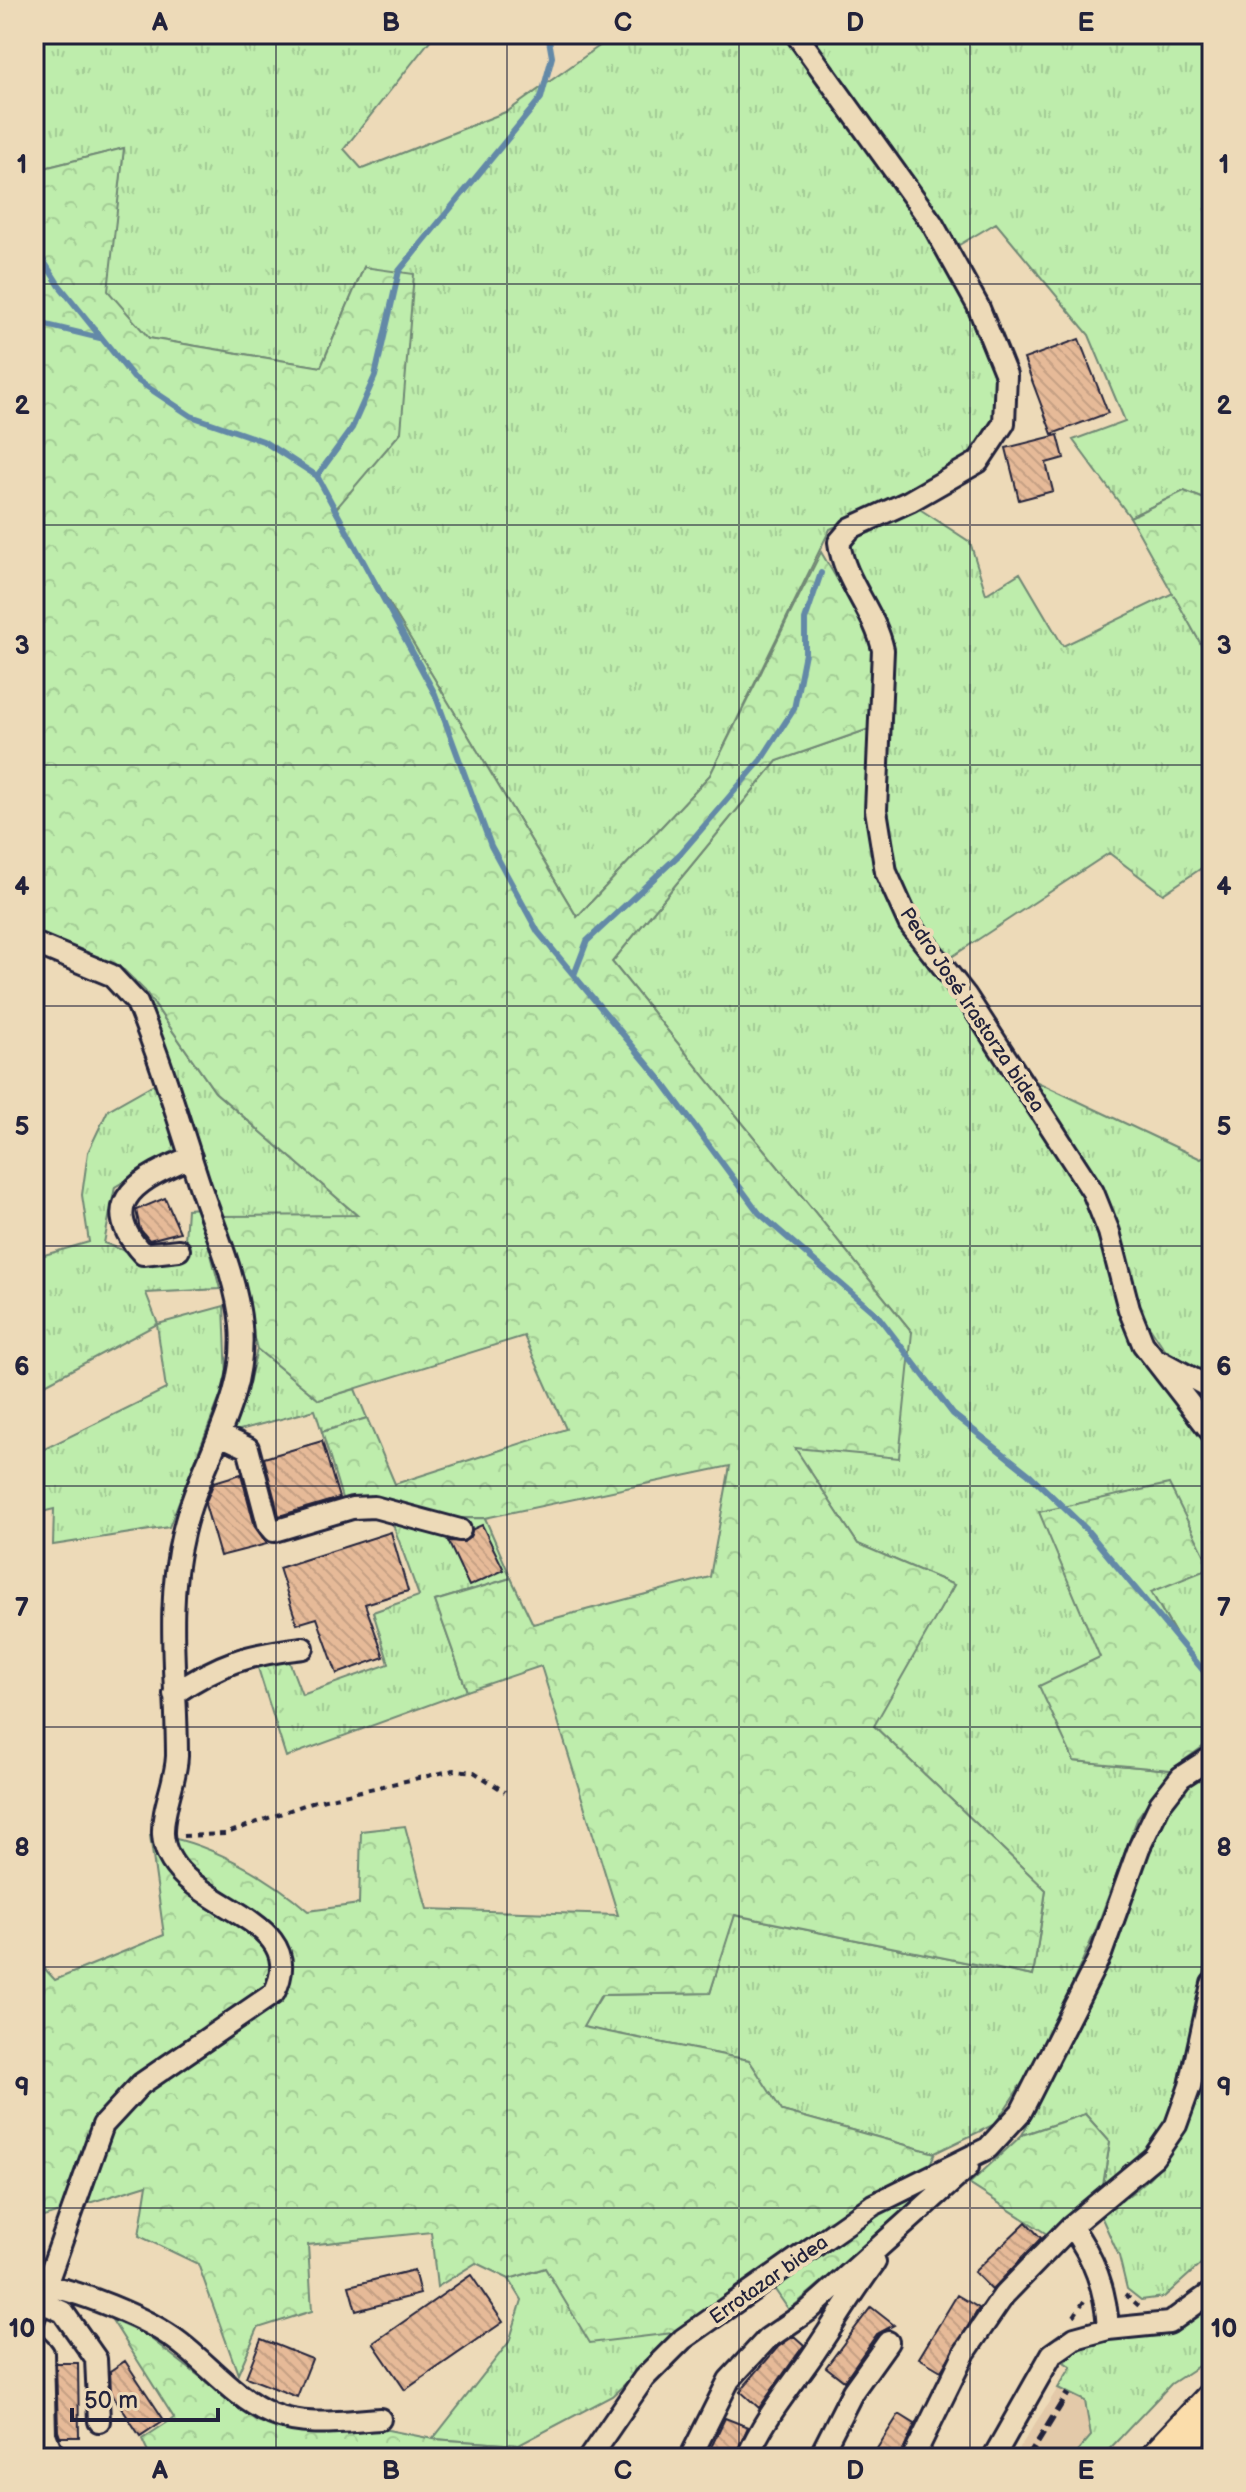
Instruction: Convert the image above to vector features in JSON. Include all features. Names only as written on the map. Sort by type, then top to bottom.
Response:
[{"type":"main road","points":[[1151,2458],[1212,2393]]},
{"type":"main road","points":[[1174,2458],[1212,2418]]},
{"type":"street","name":"Pedro José Irastorza bidea","points":[[796,34],[932,223],[978,306],[1006,375],[1004,423],[978,462],[910,501],[851,528],[839,542],[841,564],[878,626],[883,650],[876,810],[886,872],[909,923],[966,996],[1093,1192],[1109,1232],[1129,1309],[1143,1344],[1212,1433]]},
{"type":"street","points":[[34,943],[101,971],[125,987],[137,1003],[154,1044],[223,1254],[241,1325],[238,1382],[220,1435],[193,1497],[182,1535],[173,1608],[177,1760],[163,1831],[167,1859],[191,1883],[262,1928],[283,1955],[284,1973],[274,1993],[141,2084],[103,2125],[38,2297]]},
{"type":"street","points":[[179,1250],[143,1254],[125,1228],[123,1214],[126,1197],[137,1183],[191,1157]]},
{"type":"street","points":[[1155,1359],[1212,1389]]},
{"type":"street","points":[[220,1435],[248,1448],[268,1524],[274,1531],[352,1508],[374,1507],[460,1530]]},
{"type":"street","points":[[174,1694],[208,1670],[250,1654],[303,1648]]},
{"type":"street","name":"Errotazar bidea","points":[[690,2458],[729,2380],[767,2339],[808,2311],[988,2148],[1021,2112],[1101,1954],[1139,1848],[1160,1804],[1181,1777],[1212,1757]]},
{"type":"street","points":[[913,2458],[965,2352],[1004,2295],[1071,2226],[1154,2157],[1176,2125],[1190,2086],[1212,1984]]},
{"type":"street","name":"Errotazar bidea","points":[[589,2458],[644,2378],[683,2339],[873,2205],[988,2148]]},
{"type":"street","name":"Errotazar bidea","points":[[747,2458],[762,2421],[901,2226]]},
{"type":"street","points":[[1071,2226],[1086,2246],[1100,2277],[1108,2329]]},
{"type":"street","points":[[993,2458],[1052,2354],[1075,2338],[1108,2329],[1169,2323],[1212,2292]]},
{"type":"street","points":[[38,2297],[147,2322],[178,2342],[244,2399],[271,2414],[300,2423],[380,2419]]},
{"type":"street","points":[[38,2297],[63,2312],[96,2359],[99,2421]]},
{"type":"street","points":[[819,2458],[853,2391],[888,2342]]},
{"type":"street","points":[[34,2344],[43,2353],[45,2434],[54,2458]]},
{"type":"path","points":[[163,1831],[190,1838],[225,1834],[312,1802],[454,1770],[474,1772],[505,1792]]},
{"type":"path","points":[[1100,2277],[1113,2272],[1119,2298],[1132,2310],[1143,2314]]},
{"type":"path","points":[[1122,2286],[1126,2298],[1136,2306],[1144,2306]]},
{"type":"shaded area","points":[[1058,2388],[1085,2401],[1092,2436],[1072,2458],[1013,2458]]},
{"type":"green space","points":[[34,34],[435,34],[344,149],[362,169],[508,111],[612,37],[606,34],[785,34],[925,222],[999,372],[999,412],[979,448],[907,494],[830,529],[710,775],[577,917],[333,510],[401,432],[364,267],[321,367],[148,338],[107,291],[124,148],[36,170],[34,167]]},
{"type":"green space","points":[[806,34],[1212,34],[1212,502],[1184,491],[1130,517],[1073,440],[1125,421],[1089,335],[996,223],[959,245]]},
{"type":"green space","points":[[124,148],[108,291],[149,338],[321,367],[364,267],[414,274],[401,432],[334,511],[577,917],[710,775],[821,552],[873,640],[869,729],[777,761],[612,962],[912,1332],[899,1458],[795,1448],[858,1544],[954,1585],[874,1726],[1046,1890],[1033,1976],[735,1915],[710,1993],[601,1995],[583,2027],[749,2060],[782,2111],[935,2153],[912,2205],[789,2310],[762,2271],[681,2332],[590,2343],[545,2268],[509,2279],[476,2263],[437,2287],[431,2232],[308,2245],[312,2311],[258,2328],[238,2374],[198,2264],[139,2236],[147,2185],[34,2220],[34,1957],[55,1980],[164,1935],[150,1835],[191,1843],[234,1861],[275,1885],[308,1911],[359,1904],[361,1831],[405,1826],[427,1909],[618,1915],[541,1666],[467,1691],[435,1601],[511,1578],[533,1624],[710,1577],[730,1466],[485,1518],[348,1518],[322,1432],[367,1418],[395,1484],[566,1429],[524,1336],[319,1400],[257,1349],[218,1216],[357,1215],[215,1092],[145,991],[124,970],[34,930],[34,167],[37,170]]},
{"type":"green space","points":[[1184,491],[1212,502],[1212,664],[1130,517]]},
{"type":"green space","points":[[918,508],[970,542],[986,594],[1020,573],[1063,646],[1173,593],[1212,664],[1212,861],[1163,894],[1109,853],[947,960],[907,904],[896,873],[888,825],[886,764],[894,654],[886,622],[852,565],[850,549],[859,532]]},
{"type":"green space","points":[[869,729],[867,799],[873,865],[890,908],[962,1001],[1088,1205],[1125,1321],[1150,1370],[1202,1436],[1212,1459],[1212,1677],[1188,1655],[1151,1592],[1169,1484],[1100,1657],[1074,1761],[1171,1770],[1138,1817],[1095,1932],[1042,2053],[995,2124],[935,2153],[782,2111],[748,2060],[582,2027],[602,1995],[710,1993],[734,1915],[1033,1976],[1046,1890],[873,1725],[954,1585],[858,1544],[794,1447],[912,1332],[612,962],[777,761]]},
{"type":"green space","points":[[145,991],[215,1092],[358,1216],[218,1216]]},
{"type":"green space","points":[[1033,1080],[1201,1159],[1212,1151],[1212,1420],[1141,1314],[1115,1219],[1089,1170]]},
{"type":"green space","points":[[154,1084],[177,1150],[115,1187],[104,1243],[149,1260],[184,1256],[187,1209],[199,1208],[220,1289],[146,1293],[158,1324],[224,1306],[227,1379],[169,1527],[53,1545],[54,1509],[34,1514],[34,1454],[166,1389],[157,1324],[34,1390],[34,1258],[89,1242],[82,1195],[88,1152],[108,1110]]},
{"type":"green space","points":[[257,1349],[319,1400],[355,1389],[367,1418],[322,1432],[315,1410],[232,1432],[247,1392]]},
{"type":"green space","points":[[1169,1484],[1211,1568],[1151,1592],[1188,1655],[1212,1677],[1212,1740],[1171,1770],[1074,1761],[1039,1686],[1100,1657],[1039,1512]]},
{"type":"green space","points":[[485,1518],[511,1578],[435,1601],[467,1691],[286,1757],[253,1652],[282,1643],[302,1695],[389,1664],[373,1612],[419,1596],[391,1519]]},
{"type":"green space","points":[[1212,1767],[1212,1940],[1172,2110],[1148,2149],[1103,2185],[1110,2142],[1085,2114],[1022,2135],[1106,1970],[1165,1809],[1182,1790]]},
{"type":"green space","points":[[1212,2026],[1212,2254],[1164,2297],[1141,2300],[1127,2289],[1119,2256],[1101,2216],[1149,2178],[1174,2144],[1191,2107]]},
{"type":"green space","points":[[1085,2114],[1110,2142],[1103,2185],[1050,2236],[969,2184],[1022,2135]]},
{"type":"green space","points":[[545,2268],[681,2332],[612,2396],[519,2445],[433,2439],[509,2342],[522,2300],[509,2279]]},
{"type":"green space","points":[[1212,2303],[1212,2357],[1171,2384],[1101,2458],[1072,2458],[1091,2436],[1085,2401],[1058,2388],[1071,2367],[1064,2362],[1092,2343],[1166,2332],[1186,2324]]},
{"type":"green space","points":[[112,2320],[146,2335],[257,2421],[285,2430],[388,2430],[433,2439],[519,2445],[488,2458],[151,2458],[142,2439],[174,2418]]},
{"type":"building","points":[[1079,339],[1108,413],[1052,434],[1024,359]]},
{"type":"building","points":[[1058,435],[1064,458],[1046,463],[1053,491],[1019,500],[1006,448]]},
{"type":"building","points":[[165,1198],[180,1232],[149,1240],[140,1229],[136,1210]]},
{"type":"building","points":[[322,1441],[339,1498],[279,1516],[264,1458]]},
{"type":"building","points":[[241,1474],[255,1527],[267,1544],[220,1556],[205,1504],[214,1482]]},
{"type":"building","points":[[482,1525],[504,1570],[469,1586],[448,1541],[464,1542],[473,1529]]},
{"type":"building","points":[[391,1532],[408,1591],[365,1604],[384,1657],[337,1674],[317,1618],[297,1624],[279,1568]]},
{"type":"building","points":[[1026,2222],[1041,2238],[992,2290],[974,2272]]},
{"type":"building","points":[[414,2270],[420,2294],[356,2311],[349,2286]]},
{"type":"building","points":[[471,2275],[503,2322],[405,2390],[373,2343]]},
{"type":"building","points":[[957,2295],[979,2308],[941,2371],[919,2358]]},
{"type":"building","points":[[871,2307],[894,2325],[877,2334],[844,2381],[826,2367]]},
{"type":"building","points":[[794,2336],[804,2345],[759,2408],[740,2391],[778,2347]]},
{"type":"building","points":[[261,2339],[312,2359],[297,2397],[246,2377]]},
{"type":"building","points":[[125,2361],[164,2420],[140,2436],[111,2392],[110,2371]]},
{"type":"building","points":[[56,2363],[78,2363],[79,2437],[60,2437],[58,2431]]},
{"type":"building","points":[[899,2414],[915,2424],[900,2458],[871,2458]]},
{"type":"building","points":[[725,2418],[748,2427],[734,2458],[706,2458]]},
{"type":"waterway","points":[[317,476],[352,428],[375,376],[399,271],[541,98],[552,57],[548,34]]},
{"type":"waterway","points":[[34,246],[59,285],[134,378],[191,416],[263,441],[317,476],[435,694],[491,846],[538,932],[660,1079],[759,1213],[878,1316],[953,1414],[1029,1474],[1086,1529],[1212,1681]]},
{"type":"waterway","points":[[34,322],[100,338]]},
{"type":"waterway","points":[[574,975],[587,941],[681,853],[761,760],[794,709],[805,653],[805,620],[821,573]]},
{"type":"railway","points":[[1028,2458],[1068,2393]]}]
